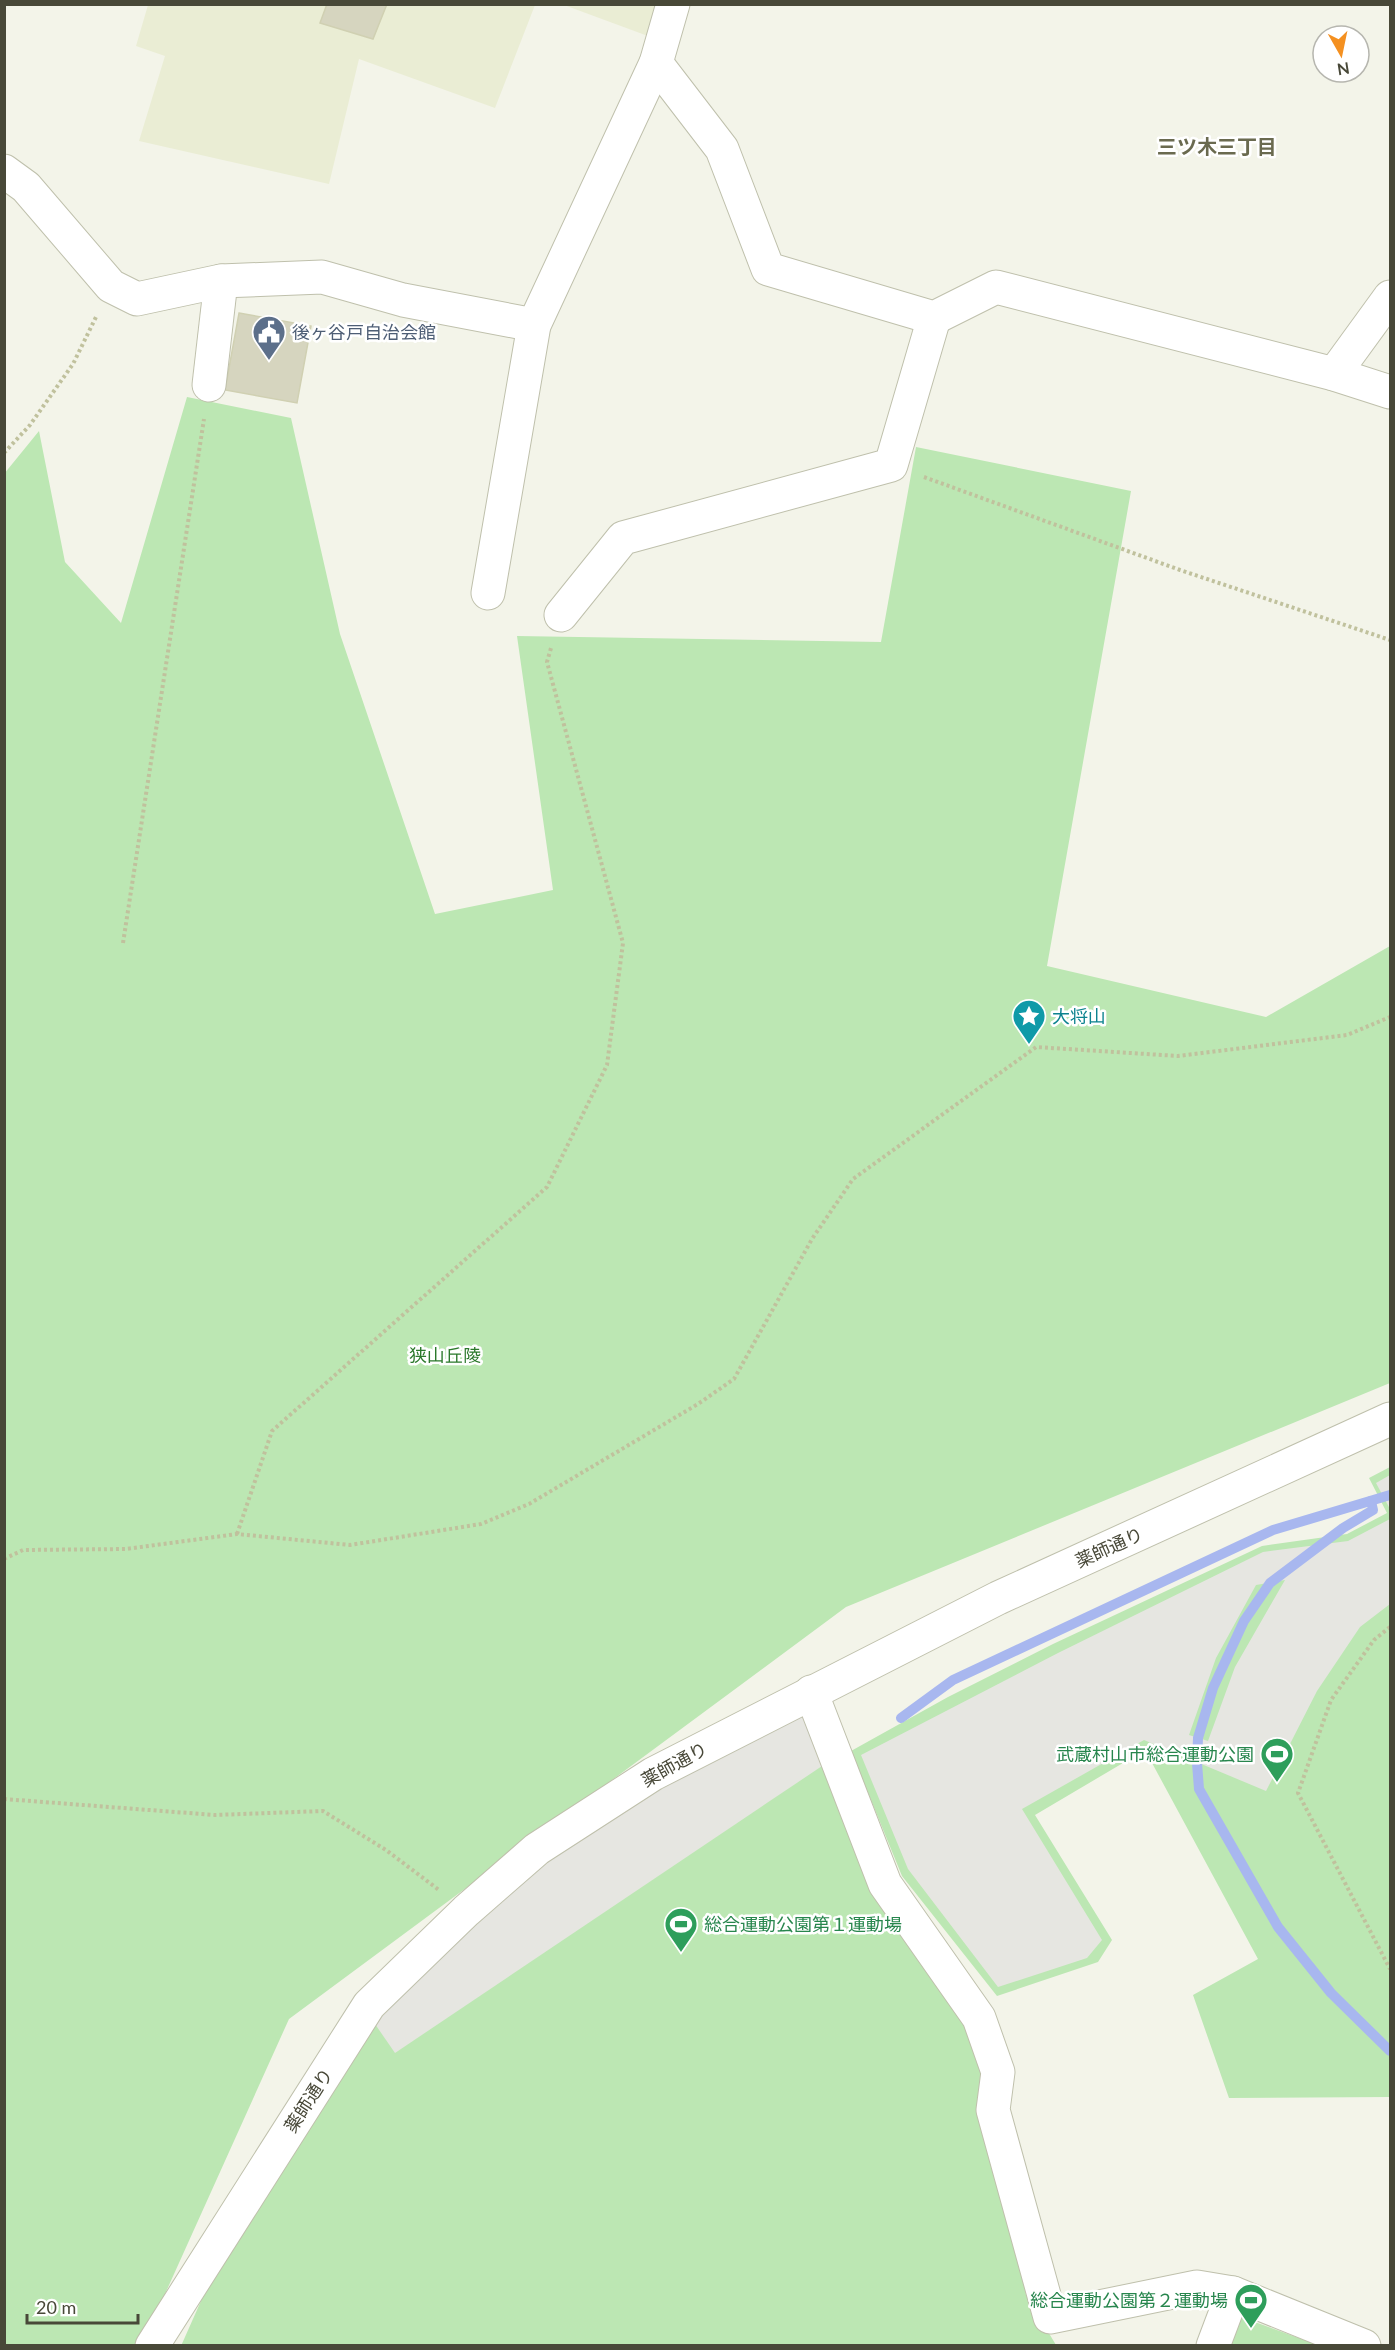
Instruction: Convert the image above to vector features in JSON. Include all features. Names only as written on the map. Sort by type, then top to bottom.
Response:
[{"type":"street","points":[[488,592],[534,325],[656,63],[673,4]]},
{"type":"street","points":[[656,63],[722,149],[768,269],[934,318],[996,287],[1334,374],[1390,392]]},
{"type":"street","points":[[4,171],[26,187],[111,286],[137,298],[221,281],[322,277],[403,300],[534,325]]},
{"type":"street","points":[[209,385],[221,281]]},
{"type":"street","points":[[1334,374],[1390,297]]},
{"type":"street","points":[[561,615],[623,538],[891,465],[934,318]]},
{"type":"street","name":"薬師通り","points":[[152,2346],[369,2005],[466,1911],[537,1849],[653,1774],[811,1692],[998,1598],[1390,1419]]},
{"type":"street","points":[[811,1692],[885,1884],[979,2018],[998,2072],[993,2110],[1050,2317],[1197,2287],[1233,2293],[1364,2346]]},
{"type":"street","points":[[1214,2346],[1233,2293]]},
{"type":"path","points":[[4,453],[30,425],[73,364],[111,286]]},
{"type":"path","points":[[123,943],[209,385]]},
{"type":"path","points":[[891,465],[1180,570],[1390,640]]},
{"type":"path","points":[[237,1534],[272,1431],[547,1186],[607,1065],[623,943],[547,662],[561,615]]},
{"type":"path","points":[[4,1559],[23,1550],[126,1549],[237,1534],[350,1545],[481,1524],[529,1504],[698,1404],[734,1379],[812,1239],[853,1179],[1036,1047],[1178,1056],[1347,1035],[1390,1017]]},
{"type":"path","points":[[1390,1627],[1374,1640],[1331,1700],[1298,1792],[1390,1969]]},
{"type":"path","points":[[4,1799],[215,1815],[323,1811],[386,1850],[466,1911]]},
{"type":"shaded area","points":[[148,5],[535,5],[495,108],[359,59],[329,184],[139,141],[165,56],[136,46]]},
{"type":"shaded area","points":[[564,5],[666,5],[656,39]]},
{"type":"shaded area","points":[[1390,1475],[1390,1509],[1376,1483]]},
{"type":"shaded area","points":[[1390,1519],[1390,1604],[1360,1627],[1317,1691],[1266,1791],[1144,1740],[1022,1809],[1102,1940],[1087,1958],[998,1987],[908,1869],[861,1755],[1058,1653],[1263,1552],[1348,1541]],"holes":[[[1285,1580],[1235,1667],[1208,1741],[1189,1735],[1216,1658],[1256,1585]]]},
{"type":"shaded area","points":[[798,1681],[828,1762],[395,2053],[375,2024],[520,1863],[659,1763]]},
{"type":"green space","name":"狭山丘陵","points":[[187,397],[291,418],[340,634],[435,914],[553,890],[517,636],[881,642],[916,447],[1131,491],[1047,966],[1266,1017],[1390,946],[1390,1383],[846,1607],[289,2019],[142,2345],[5,2345],[4,474],[39,431],[65,562],[121,623]]},
{"type":"green space","name":"武蔵村山市総合運動公園","points":[[1390,1467],[1390,2097],[1229,2098],[1193,1995],[1258,1959],[1145,1750],[1035,1815],[1112,1940],[1098,1962],[997,1996],[902,1876],[851,1751],[948,1697],[1053,1644],[1262,1546],[1347,1534],[1387,1513],[1369,1478]]},
{"type":"green space","name":"総合運動公園第１運動場","points":[[798,1681],[828,1762],[970,2020],[1026,2295],[1056,2345],[181,2346],[244,2204],[375,2024]]},
{"type":"green space","name":"総合運動公園第２運動場","points":[[1230,2313],[1318,2345],[1224,2346]]},
{"type":"building","points":[[327,4],[387,4],[373,39],[320,23]]},
{"type":"building","points":[[239,313],[311,326],[297,403],[225,390]]},
{"type":"waterway","points":[[901,1718],[953,1680],[1273,1530],[1390,1495]]},
{"type":"waterway","points":[[1371,1501],[1373,1510],[1343,1528],[1270,1583],[1244,1621],[1213,1688],[1198,1738],[1197,1763],[1199,1789],[1278,1927],[1331,1993],[1390,2051]]},
{"type":"place","name":"後ヶ谷戸自治会館","points":[[269,361]]},
{"type":"place","name":"大将山","points":[[1029,1045]]},
{"type":"place","name":"武蔵村山市総合運動公園","points":[[1277,1783]]},
{"type":"place","name":"総合運動公園第１運動場","points":[[681,1953]]},
{"type":"place","name":"総合運動公園第２運動場","points":[[1251,2329]]},
{"type":"district","name":"三ツ木三丁目","points":[[1217,146]]}]
